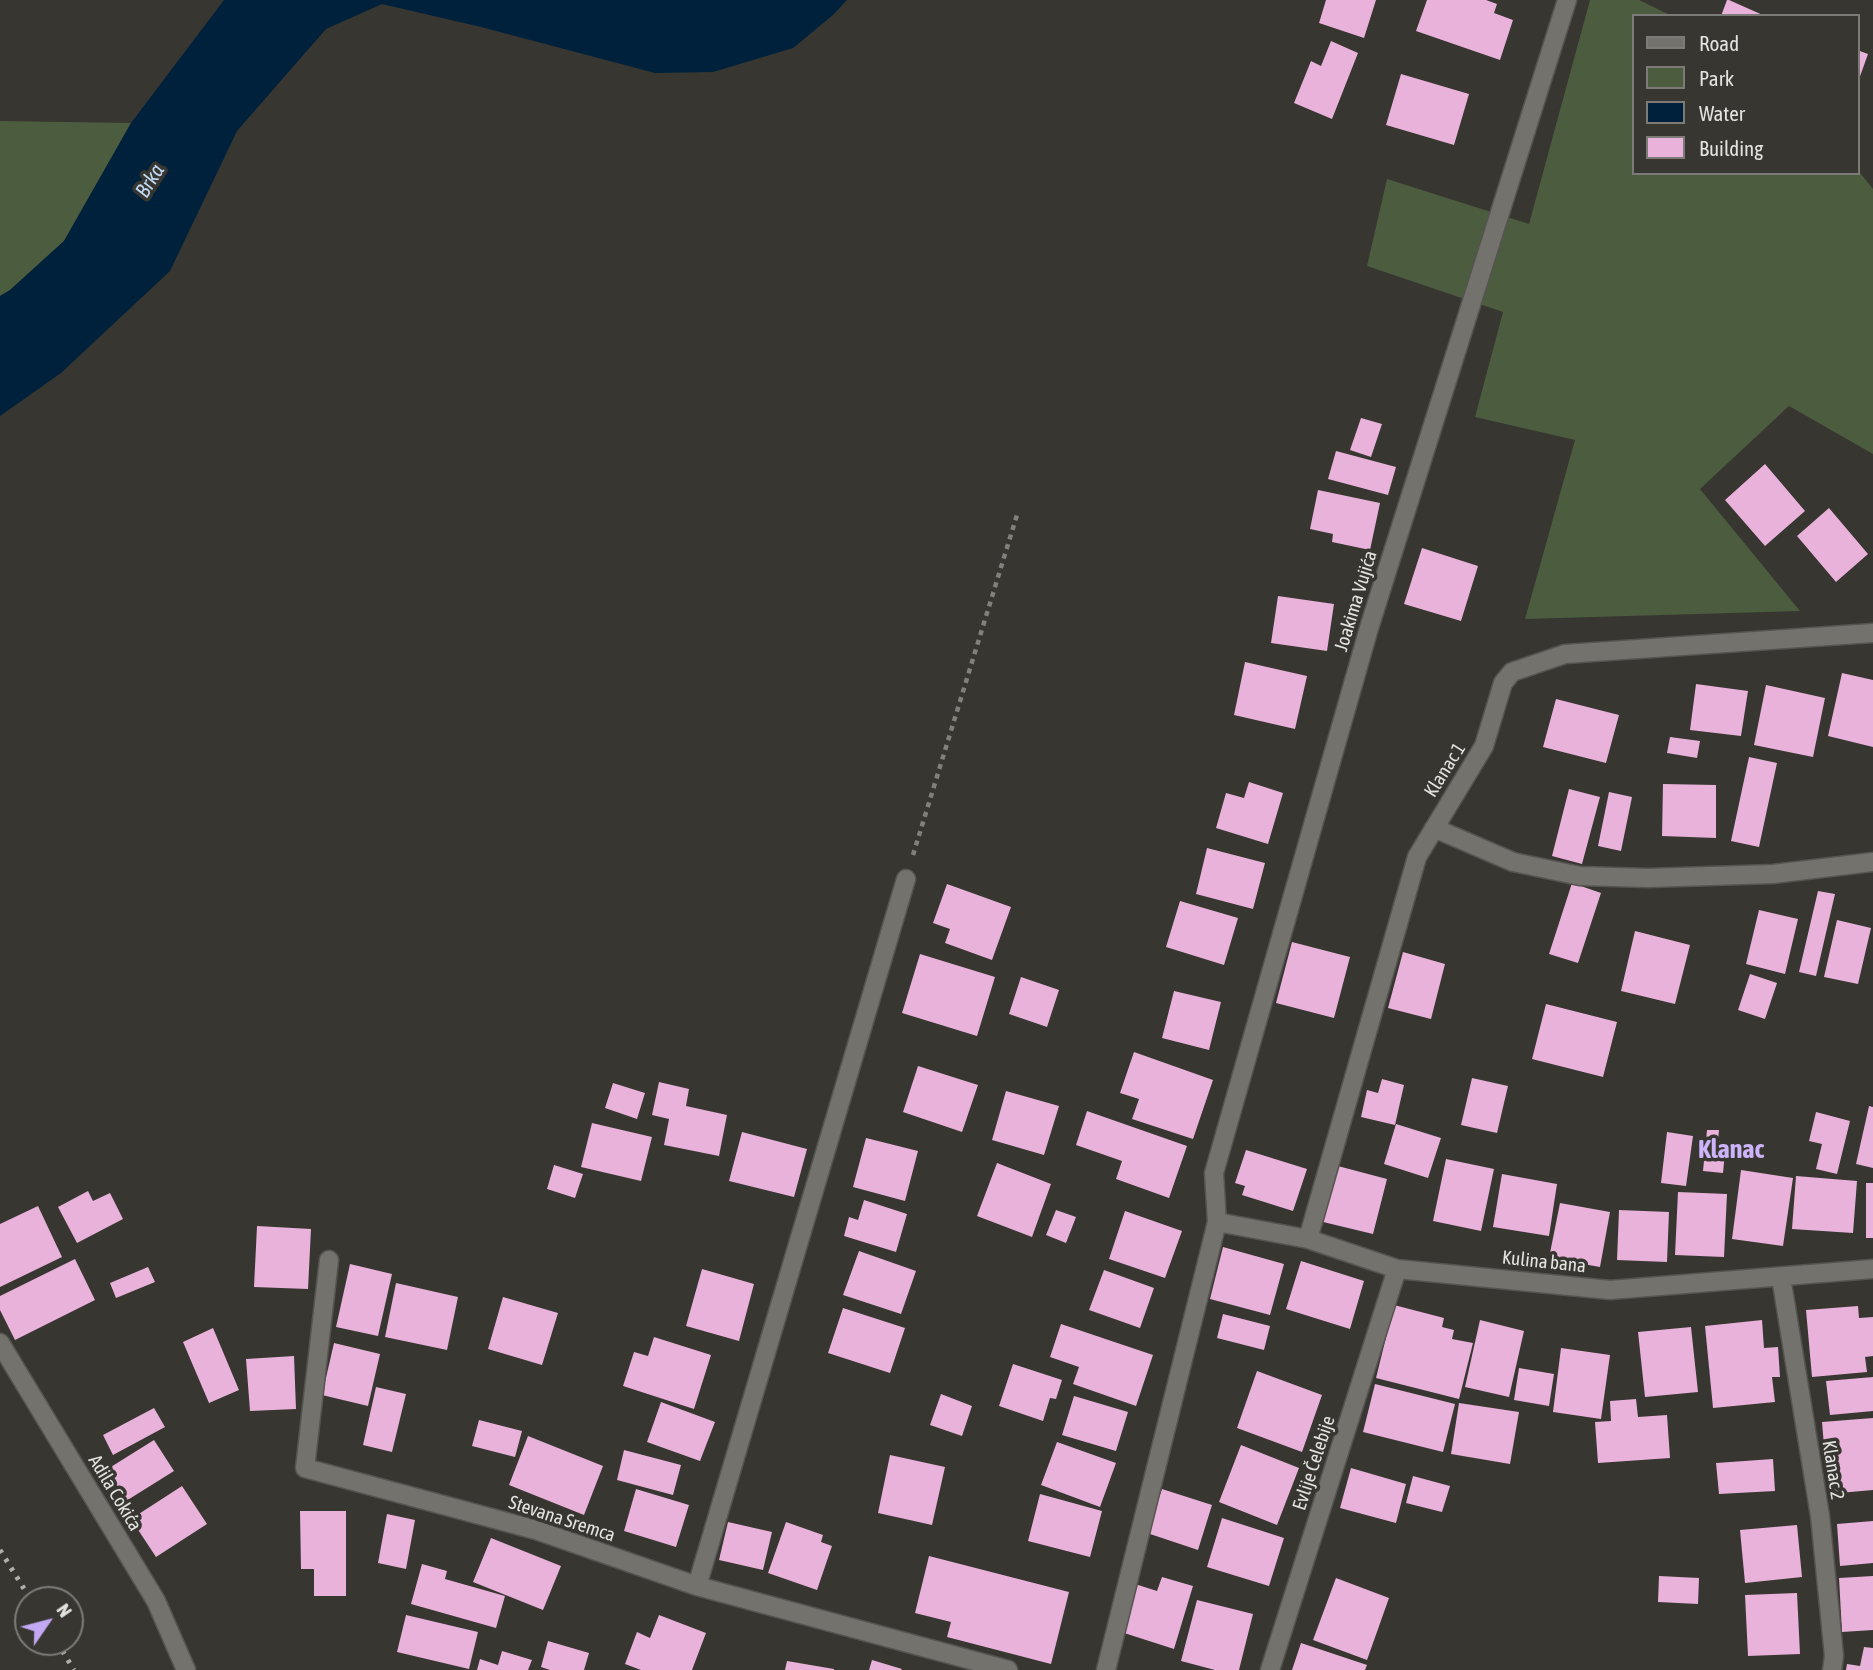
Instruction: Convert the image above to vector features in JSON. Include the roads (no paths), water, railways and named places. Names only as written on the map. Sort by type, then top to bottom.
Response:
[{"type":"street","name":"Joakima Vujića","points":[[1106,1670],[1217,1222],[1214,1173],[1368,628],[1567,0]]},
{"type":"street","name":"Klanac 1","points":[[1308,1239],[1417,857],[1484,747],[1503,683],[1512,672],[1565,654],[1873,633]]},
{"type":"street","points":[[1434,828],[1513,862],[1580,876],[1648,878],[1773,874],[1873,862]]},
{"type":"street","points":[[697,1586],[906,879]]},
{"type":"street","name":"Kulina bana","points":[[1217,1222],[1308,1239],[1397,1269],[1610,1290],[1873,1269]]},
{"type":"street","name":"Stevana Sremca","points":[[329,1260],[305,1468],[536,1530],[697,1586],[1008,1670]]},
{"type":"street","name":"Evlije Čelebije","points":[[1270,1670],[1397,1269]]},
{"type":"street","name":"Klanac 2","points":[[1781,1277],[1819,1516],[1834,1656],[1832,1670]]},
{"type":"street","name":"Adila Cokića","points":[[0,1343],[156,1601],[186,1670]]},
{"type":"water","name":"Brka","points":[[224,0],[847,0],[793,48],[713,72],[655,73],[382,4],[326,29],[237,131],[170,271],[61,373],[0,416],[0,296],[64,241],[131,123]]},
{"type":"railway","points":[[0,1550],[22,1586]]},
{"type":"railway","points":[[66,1656],[74,1670]]},
{"type":"district","name":"Klanac","points":[[1731,1150]]}]
